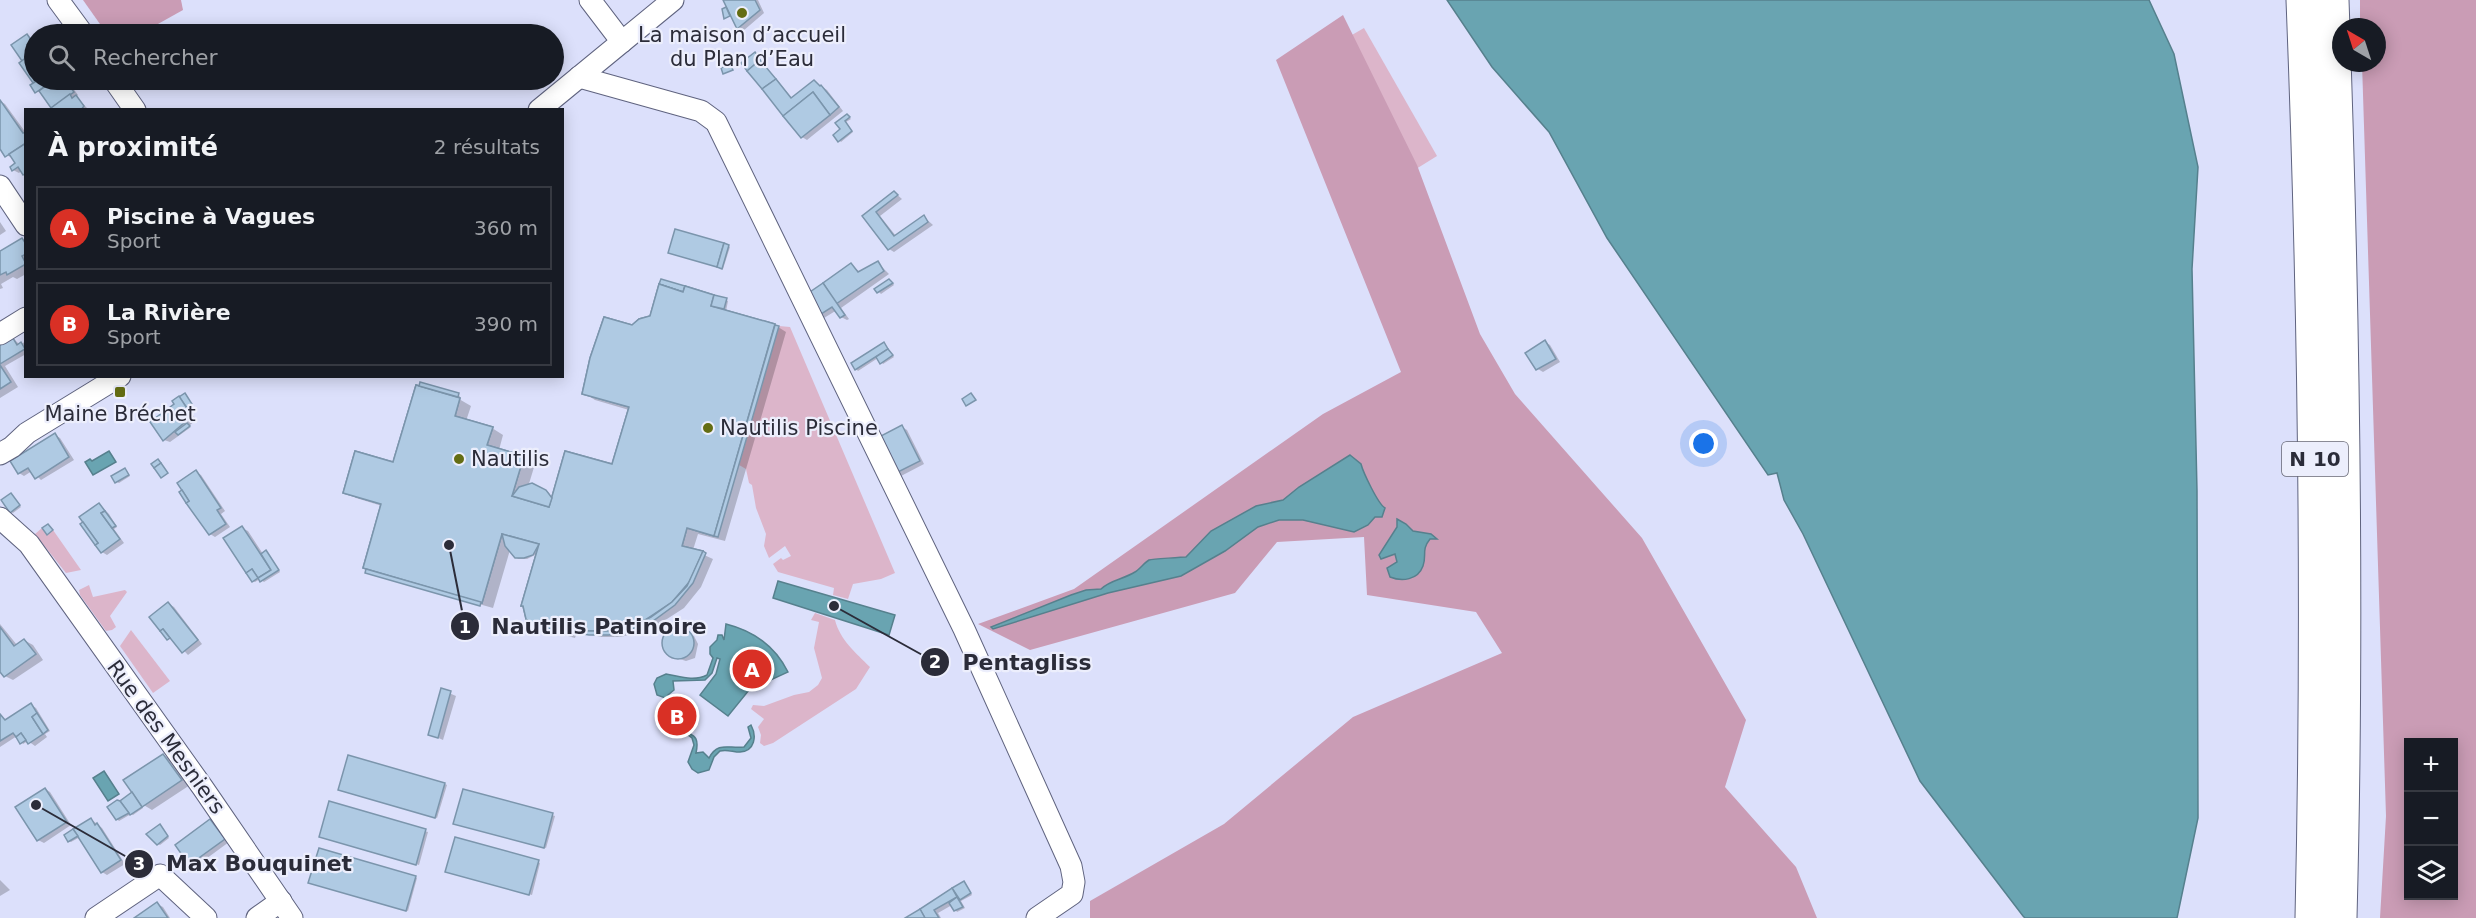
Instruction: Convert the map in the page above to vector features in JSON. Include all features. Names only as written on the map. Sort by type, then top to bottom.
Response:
[{"type":"highway","name":"N 10","points":[[2303,0],[2314,403],[2316,590],[2312,918]]},
{"type":"highway","name":"N 10","points":[[2332,0],[2345,587],[2340,918]]},
{"type":"street","points":[[58,0],[76,24]]},
{"type":"street","points":[[590,0],[622,42]]},
{"type":"street","points":[[564,89],[674,0]]},
{"type":"street","points":[[579,77],[700,111],[716,122],[964,629],[1071,866],[1074,882],[1072,894],[1037,918]]},
{"type":"street","points":[[121,90],[134,108]]},
{"type":"street","points":[[541,108],[563,90]]},
{"type":"street","points":[[0,186],[24,222]]},
{"type":"street","points":[[0,334],[24,319]]},
{"type":"street","points":[[0,454],[12,447],[27,433],[117,378]]},
{"type":"street","points":[[0,440],[27,433]]},
{"type":"street","name":"Rue des Mesniers","points":[[0,518],[17,531],[38,557],[197,779],[287,910]]},
{"type":"street","name":"Rue des Mesniers","points":[[0,534],[38,557]]},
{"type":"street","points":[[96,918],[160,875],[206,918]]},
{"type":"street","points":[[257,918],[287,910]]},
{"type":"shaded area","points":[[83,0],[181,0],[183,10],[158,24],[100,24]]},
{"type":"shaded area","points":[[1447,0],[2149,0],[2174,54],[2198,167],[2192,269],[2197,491],[2198,818],[2177,918],[2025,918],[2023,916],[1920,781],[1803,534],[1784,500],[1777,473],[1768,475],[1607,238],[1549,132],[1492,67]]},
{"type":"shaded area","points":[[2360,0],[2476,0],[2476,918],[2380,918],[2386,816],[2362,72],[2386,72],[2386,18],[2360,18]]},
{"type":"shaded area","points":[[1343,15],[1417,165],[1480,334],[1515,394],[1642,538],[1746,720],[1725,787],[1796,867],[1817,918],[1090,918],[1090,901],[1224,824],[1353,717],[1502,653],[1476,612],[1367,595],[1364,537],[1277,542],[1235,593],[1030,650],[978,624],[1074,589],[1323,414],[1401,372],[1276,60]]},
{"type":"shaded area","points":[[1364,28],[1437,156],[1387,187],[1312,58]]},
{"type":"shaded area","points":[[779,326],[790,327],[895,573],[881,579],[853,584],[848,599],[833,595],[834,588],[778,572],[773,564],[781,558],[783,560],[791,556],[785,546],[769,558],[764,546],[766,534],[756,508],[752,485],[749,483],[746,469],[739,465]]},
{"type":"shaded area","points":[[109,451],[116,462],[93,475],[85,462],[90,459],[92,461]]},
{"type":"shaded area","points":[[1350,455],[1361,464],[1375,494],[1385,508],[1382,517],[1375,517],[1368,525],[1354,532],[1303,520],[1279,520],[1258,527],[1225,551],[1181,576],[1108,593],[993,629],[991,627],[1071,595],[1086,590],[1101,589],[1135,572],[1149,560],[1186,557],[1211,531],[1256,506],[1283,500],[1299,487]]},
{"type":"shaded area","points":[[1397,519],[1413,531],[1431,534],[1437,539],[1430,539],[1427,543],[1421,571],[1409,579],[1390,577],[1387,568],[1397,562],[1395,554],[1381,559],[1379,555],[1397,527]]},
{"type":"shaded area","points":[[42,528],[47,535],[53,530],[81,570],[66,573],[35,534]]},
{"type":"shaded area","points":[[778,581],[895,615],[889,635],[773,598]]},
{"type":"shaded area","points":[[89,585],[93,597],[125,590],[127,592],[110,616],[116,627],[112,630],[106,631],[80,595],[79,590]]},
{"type":"shaded area","points":[[815,613],[835,620],[845,640],[870,667],[856,689],[773,743],[764,746],[760,743],[761,735],[758,727],[764,719],[751,709],[753,705],[764,706],[809,692],[818,685],[822,678],[814,648],[819,622],[811,620]]},
{"type":"shaded area","points":[[726,624],[746,631],[763,641],[777,655],[788,672],[749,690],[728,716],[700,695],[716,674],[720,659],[717,658],[712,673],[705,680],[673,681],[674,690],[668,695],[679,704],[680,725],[697,741],[696,753],[703,752],[709,758],[716,749],[744,747],[751,738],[748,727],[751,725],[753,729],[754,738],[749,749],[740,752],[720,751],[714,757],[709,770],[698,773],[688,762],[694,745],[692,738],[676,726],[675,706],[671,700],[657,695],[654,684],[657,678],[666,674],[691,678],[707,675],[713,658],[710,654],[710,647],[717,640],[718,635],[722,635],[724,640]]},
{"type":"shaded area","points":[[131,630],[170,681],[153,693],[120,646]]},
{"type":"shaded area","points":[[104,771],[119,794],[108,801],[93,778]]},
{"type":"building","name":"La maison d’accueil du Plan d’Eau","points":[[723,0],[755,0],[760,10],[737,29]]},
{"type":"building","points":[[726,7],[730,16],[724,19],[722,9]]},
{"type":"building","points":[[24,36],[24,60],[22,61],[11,45]]},
{"type":"building","points":[[755,52],[760,60],[747,71],[741,63]]},
{"type":"building","points":[[24,59],[24,70],[19,63]]},
{"type":"building","points":[[760,60],[776,79],[762,89],[747,71]]},
{"type":"building","points":[[730,64],[733,70],[723,74],[721,68]]},
{"type":"building","points":[[776,79],[791,98],[814,80],[839,107],[830,115],[813,92],[783,116],[762,89]]},
{"type":"building","points":[[72,90],[74,92],[51,108],[39,91]]},
{"type":"building","points":[[813,92],[830,115],[801,138],[783,116]]},
{"type":"building","points":[[70,94],[72,98],[76,95],[84,106],[82,108],[51,108]]},
{"type":"building","points":[[0,100],[24,133],[24,144],[5,157],[0,149]]},
{"type":"building","points":[[847,114],[850,117],[845,121],[852,131],[838,142],[833,135],[840,129],[835,123]]},
{"type":"building","points":[[24,144],[24,174],[18,167],[12,171],[10,167],[15,163],[9,154]]},
{"type":"building","points":[[894,191],[898,195],[876,212],[894,236],[924,215],[928,222],[888,250],[862,216]]},
{"type":"building","points":[[675,229],[724,243],[717,267],[668,253]]},
{"type":"building","points":[[22,238],[24,265],[7,275],[6,272],[0,275],[0,251]]},
{"type":"building","points":[[724,243],[729,245],[722,269],[717,267]]},
{"type":"building","points":[[878,261],[884,271],[836,304],[823,283],[851,263],[858,272]]},
{"type":"building","points":[[661,279],[685,286],[683,292],[659,284]]},
{"type":"building","points":[[889,279],[893,283],[877,293],[874,289]]},
{"type":"building","points":[[823,283],[845,315],[840,318],[832,307],[818,316],[807,294]]},
{"type":"building","name":"Nautilis","points":[[659,284],[683,292],[685,286],[714,295],[711,306],[775,324],[714,536],[687,528],[682,546],[703,551],[690,581],[672,602],[642,622],[609,631],[589,631],[566,627],[564,633],[533,624],[526,619],[523,606],[521,606],[539,544],[502,534],[482,603],[363,568],[381,504],[343,493],[355,451],[393,462],[416,385],[460,398],[455,416],[493,427],[487,445],[524,456],[512,496],[549,507],[565,451],[612,464],[629,407],[582,394],[590,358],[604,317],[632,325],[639,319],[650,316]],"holes":[[[631,429],[642,432],[631,470],[620,466]],[[567,512],[596,520],[591,538],[562,530]]]},
{"type":"building","name":"Nautilis","points":[[659,284],[683,292],[685,286],[714,295],[711,306],[775,324],[714,536],[687,528],[682,546],[703,551],[690,581],[672,602],[642,622],[609,631],[589,631],[566,627],[564,633],[533,624],[526,619],[523,606],[521,606],[539,544],[502,534],[482,603],[363,568],[381,504],[343,493],[355,451],[393,462],[416,385],[460,398],[455,416],[493,427],[487,445],[524,456],[512,496],[549,507],[565,451],[612,464],[629,407],[582,394],[590,358],[604,317],[632,325],[639,319],[650,316]]},
{"type":"building","points":[[714,295],[727,298],[724,309],[711,306]]},
{"type":"building","points":[[775,325],[779,326],[718,537],[714,536]]},
{"type":"building","points":[[10,333],[17,345],[21,342],[24,350],[0,364],[0,339]]},
{"type":"building","points":[[1545,340],[1556,359],[1536,370],[1525,353]]},
{"type":"building","points":[[884,342],[888,349],[855,370],[851,363]]},
{"type":"building","points":[[888,349],[893,355],[880,364],[876,357]]},
{"type":"building","points":[[0,365],[11,382],[0,389]]},
{"type":"building","points":[[420,382],[459,393],[458,397],[419,386]]},
{"type":"building","points":[[185,393],[192,404],[187,408],[179,397]]},
{"type":"building","points":[[971,393],[976,400],[966,406],[962,399]]},
{"type":"building","points":[[179,396],[192,416],[163,441],[150,422],[174,404],[172,401]]},
{"type":"building","points":[[187,423],[190,426],[178,435],[175,432]]},
{"type":"building","points":[[902,425],[920,461],[894,474],[877,438]]},
{"type":"building","points":[[55,433],[69,457],[35,479],[28,468],[18,474],[10,461]]},
{"type":"building","points":[[158,459],[161,463],[154,468],[151,464]]},
{"type":"building","points":[[161,463],[168,473],[161,478],[154,468]]},
{"type":"building","points":[[125,468],[129,475],[115,483],[111,476]]},
{"type":"building","points":[[196,470],[221,508],[217,510],[226,524],[209,535],[186,503],[189,501],[177,483]]},
{"type":"building","points":[[532,483],[546,490],[552,498],[549,507],[512,496],[519,487]]},
{"type":"building","points":[[182,490],[189,501],[186,503],[179,492]]},
{"type":"building","points":[[11,493],[20,505],[10,513],[1,500]]},
{"type":"building","points":[[99,503],[105,511],[101,513],[120,539],[101,553],[95,545],[98,543],[79,517]]},
{"type":"building","points":[[105,511],[116,526],[112,528],[101,513]]},
{"type":"building","points":[[83,522],[98,543],[95,545],[80,524]]},
{"type":"building","points":[[48,524],[53,530],[47,535],[42,528]]},
{"type":"building","points":[[242,526],[271,570],[258,578],[252,569],[246,573],[223,538]]},
{"type":"building","points":[[502,534],[539,544],[533,555],[515,558],[505,546]]},
{"type":"building","points":[[266,550],[279,570],[260,582],[258,578],[271,570],[261,554]]},
{"type":"building","points":[[703,551],[706,553],[693,583],[675,605],[653,621],[609,635],[589,635],[565,631],[566,627],[589,631],[609,631],[635,625],[651,617],[672,602],[687,586]]},
{"type":"building","points":[[252,569],[258,578],[252,582],[246,573]]},
{"type":"building","points":[[366,569],[481,602],[480,606],[365,573]]},
{"type":"building","points":[[168,602],[198,640],[182,653],[163,629],[160,631],[149,617]]},
{"type":"building","points":[[0,627],[14,646],[24,639],[36,654],[4,677],[0,672]]},
{"type":"building","points":[[678,627],[689,632],[694,643],[689,654],[678,659],[667,654],[662,643],[667,632]]},
{"type":"building","points":[[163,629],[170,638],[167,640],[160,631]]},
{"type":"building","points":[[441,688],[451,691],[438,738],[428,735]]},
{"type":"building","points":[[31,703],[37,713],[32,717],[43,734],[28,744],[21,733],[16,737],[13,733],[0,741],[0,714],[5,720]]},
{"type":"building","points":[[37,713],[48,730],[43,734],[32,717]]},
{"type":"building","points":[[21,733],[26,740],[20,744],[16,737]]},
{"type":"building","points":[[163,754],[182,780],[142,807],[123,780]]},
{"type":"building","points":[[348,755],[445,783],[435,818],[338,790]]},
{"type":"building","points":[[45,788],[67,822],[37,841],[15,807]]},
{"type":"building","points":[[463,789],[553,813],[544,848],[453,824]]},
{"type":"building","points":[[132,792],[142,807],[130,815],[120,801]]},
{"type":"building","points":[[117,800],[129,813],[116,820],[107,807]]},
{"type":"building","points":[[329,801],[426,829],[416,865],[319,837]]},
{"type":"building","points":[[91,818],[95,825],[97,823],[121,860],[101,873],[73,829]]},
{"type":"building","points":[[210,819],[225,839],[189,865],[175,845]]},
{"type":"building","points":[[160,824],[168,836],[157,845],[146,834]]},
{"type":"building","points":[[73,829],[78,836],[68,842],[64,835]]},
{"type":"building","points":[[455,837],[539,860],[529,895],[445,872]]},
{"type":"building","points":[[319,848],[416,876],[406,911],[308,883]]},
{"type":"building","points":[[964,881],[971,893],[960,900],[952,888]]},
{"type":"building","points":[[952,888],[957,897],[934,910],[939,918],[925,918],[920,909]]},
{"type":"building","points":[[957,897],[963,907],[954,911],[949,903]]},
{"type":"building","points":[[157,902],[168,918],[134,918]]},
{"type":"building","points":[[920,909],[925,918],[905,918]]},
{"type":"place","name":"La maison d’accueil du Plan d’Eau","points":[[742,13]]},
{"type":"place","name":"Maine Bréchet","points":[[120,392]]},
{"type":"place","name":"Nautilis Piscine","points":[[708,428]]},
{"type":"place","name":"Nautilis","points":[[459,459]]},
{"type":"place","name":"Nautilis Patinoire","points":[[449,545]]},
{"type":"place","name":"Pentagliss","points":[[834,606]]},
{"type":"place","name":"Piscine à Vagues","points":[[752,669]]},
{"type":"place","name":"La Rivière","points":[[677,716]]},
{"type":"place","name":"Max Bouquinet","points":[[36,805]]}]
